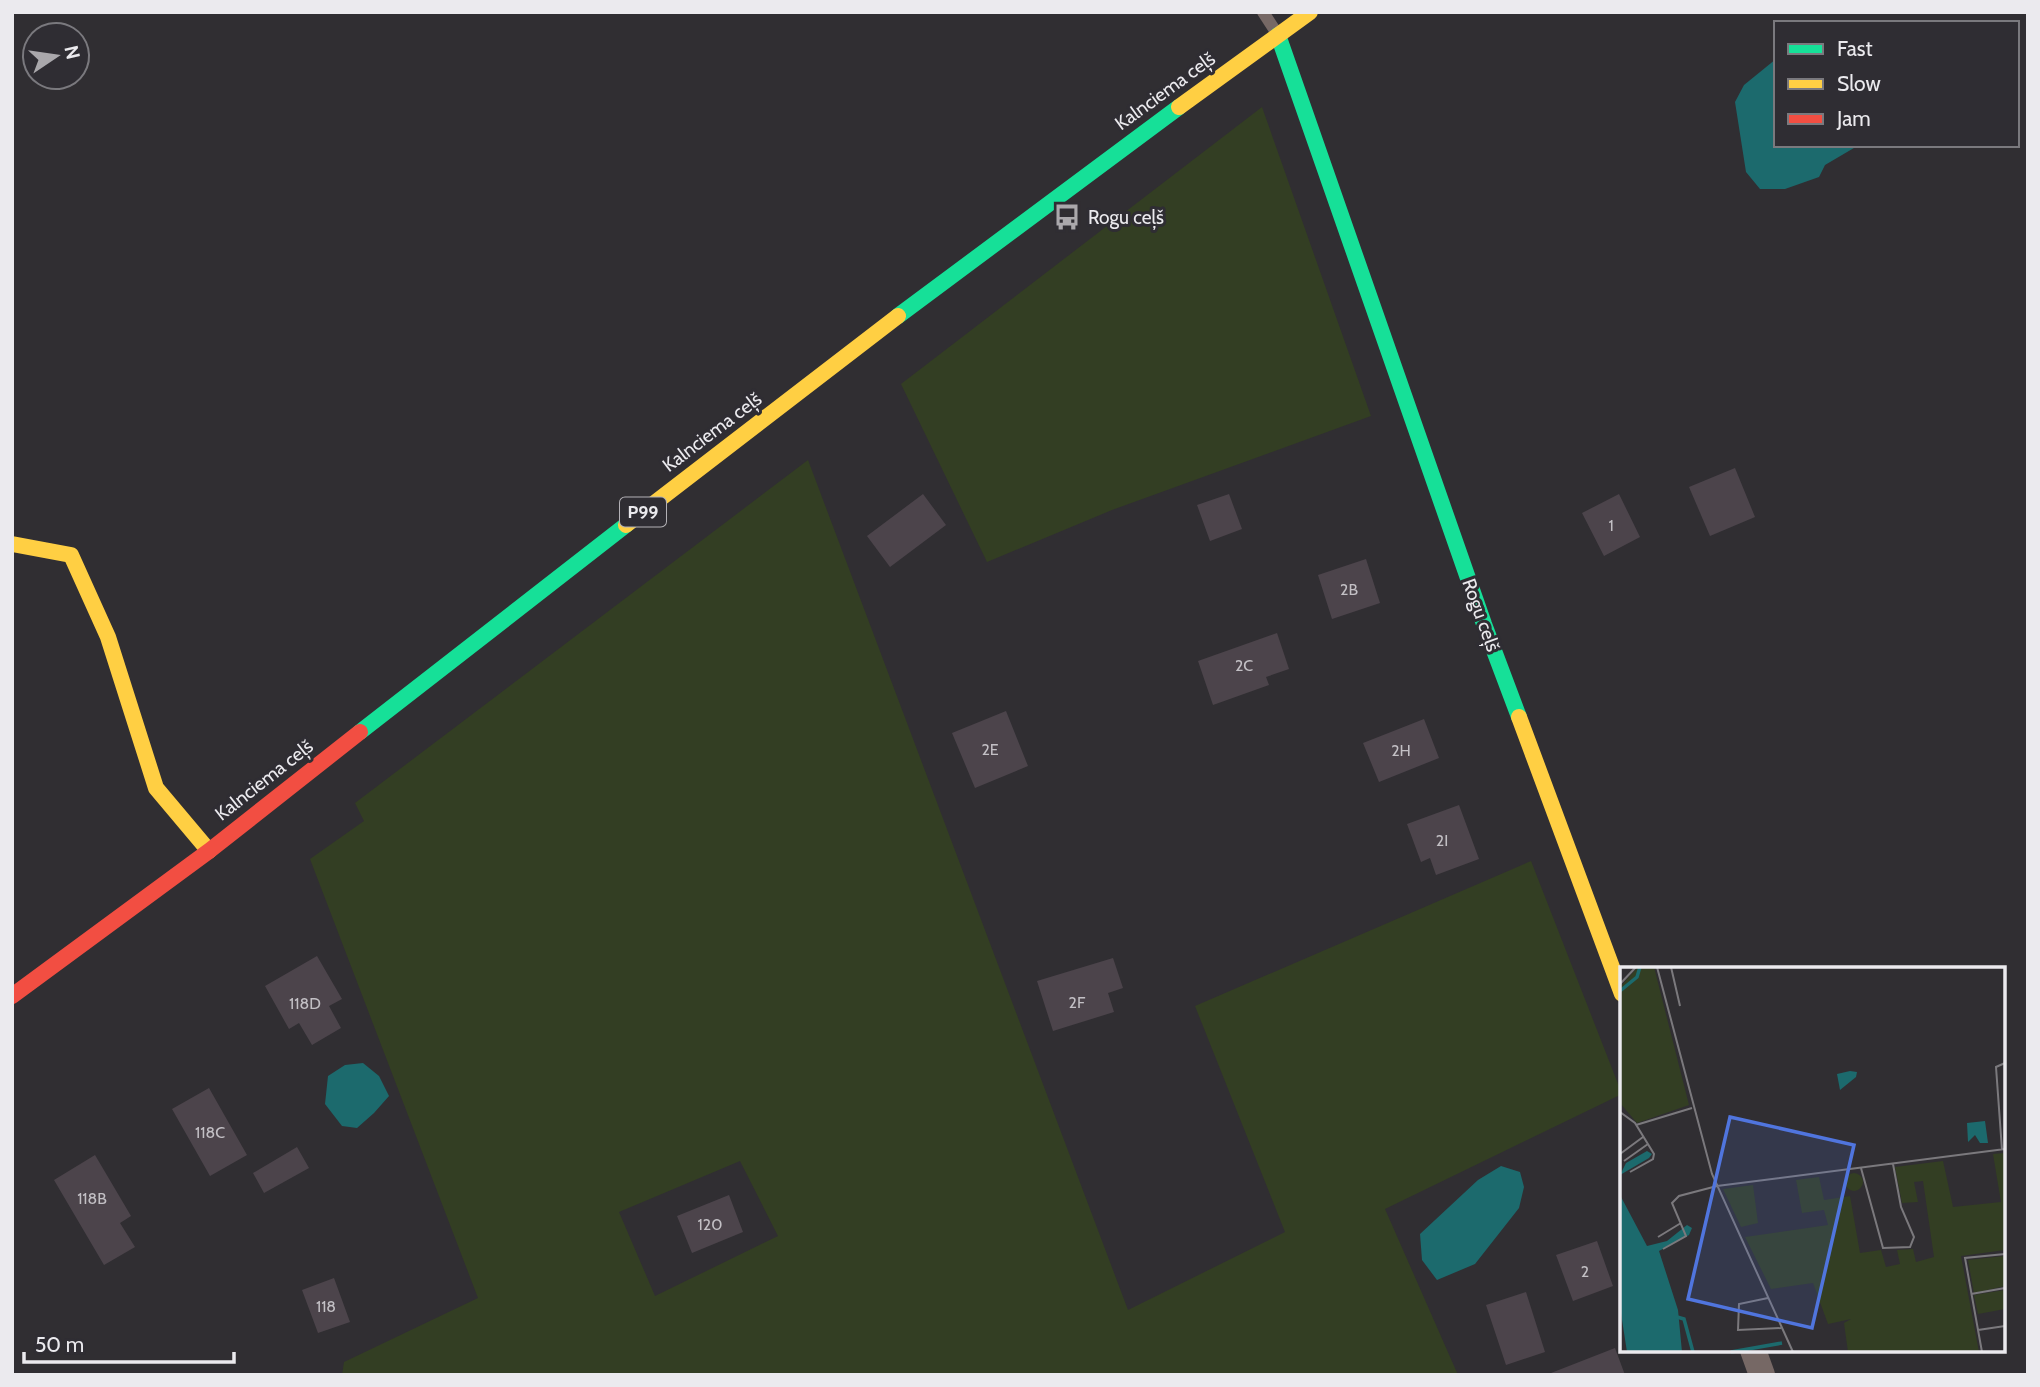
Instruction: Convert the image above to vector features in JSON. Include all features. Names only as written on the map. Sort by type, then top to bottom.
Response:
[{"type":"main road","name":"Kalnciema ceļš","points":[[12,996],[209,851],[490,629],[878,331],[1310,12]]},
{"type":"main road","name":"Rogu ceļš","points":[[1278,35],[1479,611],[1620,990]]},
{"type":"main road","points":[[12,544],[71,555],[108,637],[156,788],[209,851]]},
{"type":"street","points":[[1753,1352],[1762,1375]]},
{"type":"lane","points":[[1263,12],[1278,35]]},
{"type":"green space","points":[[1262,107],[1371,416],[1112,510],[987,562],[901,384]]},
{"type":"green space","points":[[808,460],[1128,1310],[1285,1232],[1195,1006],[1531,861],[1620,1089],[1620,1095],[1385,1209],[1458,1375],[342,1375],[344,1362],[478,1298],[310,859],[364,821],[355,803]],"holes":[[[740,1161],[778,1236],[655,1296],[619,1212]]]},
{"type":"water","points":[[1774,61],[1774,147],[1856,147],[1825,165],[1819,177],[1785,189],[1760,189],[1746,172],[1735,102],[1744,85]]},
{"type":"water","points":[[363,1063],[379,1076],[389,1096],[357,1128],[342,1126],[325,1104],[328,1076],[345,1065]]},
{"type":"water","points":[[1501,1166],[1520,1172],[1524,1187],[1519,1208],[1475,1264],[1437,1280],[1422,1260],[1420,1234],[1478,1180]]},
{"type":"building","points":[[1735,468],[1755,517],[1710,536],[1689,487]]},
{"type":"building","points":[[923,494],[946,525],[890,567],[867,536]]},
{"type":"building","points":[[1229,494],[1242,529],[1210,541],[1197,505]]},
{"type":"building","points":[[1619,494],[1640,537],[1604,556],[1582,513]]},
{"type":"building","points":[[1366,559],[1380,603],[1332,619],[1318,575]]},
{"type":"building","points":[[1277,633],[1289,669],[1266,677],[1269,685],[1213,705],[1198,661]]},
{"type":"building","points":[[1006,711],[1028,766],[975,788],[952,733]]},
{"type":"building","points":[[1424,719],[1439,758],[1379,782],[1363,743]]},
{"type":"building","points":[[1459,805],[1479,859],[1436,875],[1430,858],[1421,862],[1407,824]]},
{"type":"building","points":[[317,956],[342,999],[329,1006],[341,1028],[312,1045],[299,1023],[289,1029],[265,986]]},
{"type":"building","points":[[1113,958],[1123,988],[1108,993],[1114,1012],[1053,1031],[1037,981]]},
{"type":"building","points":[[209,1088],[247,1155],[210,1176],[172,1109]]},
{"type":"building","points":[[297,1147],[309,1168],[264,1193],[253,1173]]},
{"type":"building","points":[[95,1155],[131,1216],[120,1223],[135,1247],[104,1265],[54,1180]]},
{"type":"building","points":[[729,1195],[743,1232],[692,1253],[677,1216]]},
{"type":"building","points":[[1597,1241],[1613,1286],[1573,1301],[1556,1255]]},
{"type":"building","points":[[334,1278],[350,1322],[318,1333],[302,1290]]},
{"type":"building","points":[[1526,1292],[1545,1352],[1506,1365],[1486,1305]]},
{"type":"building","points":[[1615,1348],[1625,1375],[1551,1373]]},
{"type":"traffic: fast","points":[[1278,35],[1519,717]]},
{"type":"traffic: fast","points":[[898,316],[1179,107]]},
{"type":"traffic: fast","points":[[360,732],[626,525]]},
{"type":"traffic: slow","points":[[1179,107],[1310,12]]},
{"type":"traffic: slow","points":[[626,525],[898,316]]},
{"type":"traffic: slow","points":[[12,544],[71,555],[108,637],[156,788],[209,851]]},
{"type":"traffic: slow","points":[[1519,717],[1620,989]]},
{"type":"traffic: jam","points":[[12,996],[209,851],[360,732]]},
{"type":"place","name":"Rogu ceļš","points":[[1067,217]]}]
